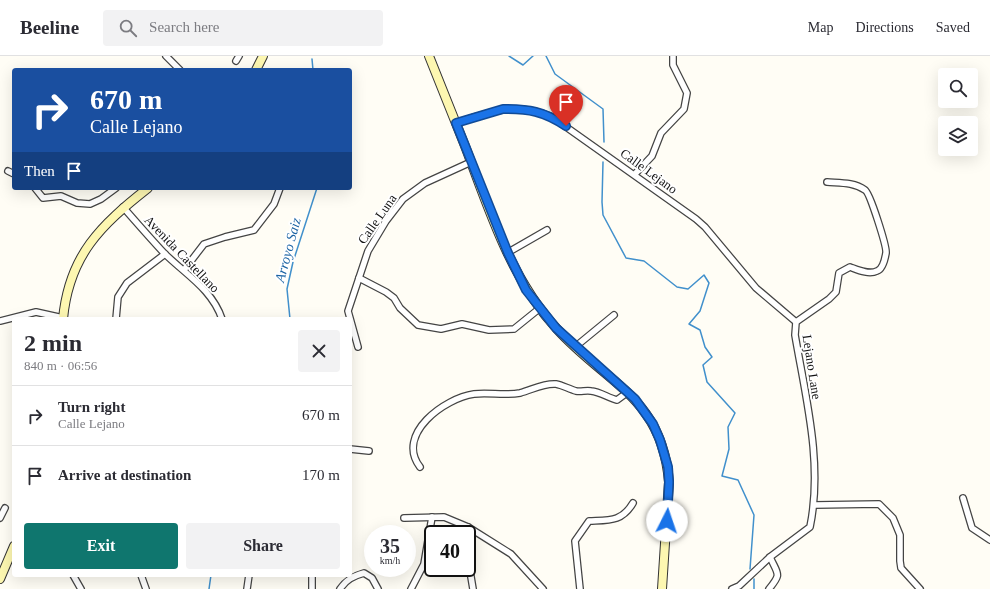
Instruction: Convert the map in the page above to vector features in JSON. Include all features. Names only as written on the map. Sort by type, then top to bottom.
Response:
[{"type":"street","points":[[166,56],[178,68]]},
{"type":"street","points":[[257,68],[264,56]]},
{"type":"street","points":[[429,56],[470,162],[508,253],[526,290],[575,347],[628,392],[642,407],[653,424],[660,440],[668,467],[669,493],[662,589]]},
{"type":"street","points":[[635,174],[652,156],[661,133],[684,109],[687,93],[673,65],[674,56]]},
{"type":"street","name":"Calle Lejano","points":[[456,123],[503,109],[540,112],[557,120],[635,174],[705,227],[756,288],[796,322]]},
{"type":"street","name":"Calle Luna","points":[[350,317],[348,311],[368,251],[386,221],[403,199],[425,183],[470,162]]},
{"type":"street","points":[[8,171],[12,173]]},
{"type":"street","name":"Lejano Lane","points":[[732,589],[739,586],[770,556],[810,527],[815,505],[814,450],[795,335],[796,322],[829,299],[836,292],[839,273],[850,267],[869,272],[877,272],[882,268],[886,252],[872,203],[866,191],[853,184],[827,182]]},
{"type":"street","points":[[37,190],[43,198],[61,196],[77,203],[86,204],[101,199],[113,190]]},
{"type":"street","points":[[63,317],[66,299],[78,262],[88,245],[104,225],[123,207],[145,190]]},
{"type":"street","points":[[184,270],[204,244],[225,236],[254,230],[274,204],[279,190]]},
{"type":"street","name":"Avenida Castellano","points":[[123,207],[165,254],[205,290],[219,310],[221,317]]},
{"type":"street","points":[[508,253],[547,230]]},
{"type":"street","points":[[116,317],[118,297],[127,282],[165,254]]},
{"type":"street","points":[[358,278],[386,292],[394,298],[400,308],[418,325],[441,329],[462,324],[489,330],[514,329],[540,308]]},
{"type":"street","points":[[16,317],[36,312],[58,317]]},
{"type":"street","points":[[575,347],[614,315]]},
{"type":"street","points":[[0,321],[12,318]]},
{"type":"street","name":"Calle Luna","points":[[352,325],[358,347]]},
{"type":"street","points":[[420,467],[414,452],[414,437],[431,414],[438,409],[464,397],[474,394],[505,395],[520,393],[544,385],[556,384],[578,392],[591,391],[602,393],[617,400],[628,392]]},
{"type":"street","points":[[352,449],[369,451]]},
{"type":"street","points":[[963,498],[972,528],[990,540]]},
{"type":"street","points":[[580,589],[575,541],[578,535],[590,521],[619,518],[628,512],[633,503]]},
{"type":"street","points":[[815,505],[879,504],[893,518],[900,535],[901,568],[920,589]]},
{"type":"street","points":[[0,518],[5,508]]},
{"type":"street","points":[[411,589],[424,564],[432,517]]},
{"type":"street","points":[[404,518],[432,517],[454,520],[464,525]]},
{"type":"street","points":[[476,532],[511,554],[543,589]]},
{"type":"street","points":[[0,579],[12,551]]},
{"type":"street","points":[[769,589],[777,580],[778,574],[770,556]]},
{"type":"street","points":[[340,589],[349,579],[364,573],[372,578],[378,589]]},
{"type":"street","points":[[74,577],[81,589]]},
{"type":"street","points":[[142,577],[146,589]]},
{"type":"street","points":[[247,589],[248,577]]},
{"type":"street","points":[[312,577],[312,589]]},
{"type":"street","points":[[471,577],[473,589]]},
{"type":"waterway","points":[[509,56],[523,65],[533,56]]},
{"type":"waterway","points":[[546,56],[555,74],[603,109],[604,142]]},
{"type":"waterway","name":"Arroyo Saiz","points":[[312,59],[313,68]]},
{"type":"waterway","points":[[603,162],[603,215],[626,258],[644,261],[677,287],[688,289],[704,275],[709,283],[700,311],[689,324],[700,330],[705,347],[712,357],[703,365],[707,382],[735,413],[728,427],[729,449],[722,476],[738,480],[754,515],[750,569]]},
{"type":"waterway","name":"Arroyo Saiz","points":[[290,317],[287,289],[293,262],[316,190]]},
{"type":"waterway","name":"Arroyo Saiz","points":[[209,589],[211,577]]},
{"type":"waterway","points":[[754,579],[754,589]]},
{"type":"route","points":[[566,126],[552,117],[540,112],[510,109],[503,109],[456,123],[470,162],[515,271],[526,290],[565,338],[628,392],[642,407],[653,424],[665,454],[668,467],[669,482],[667,521]]}]
